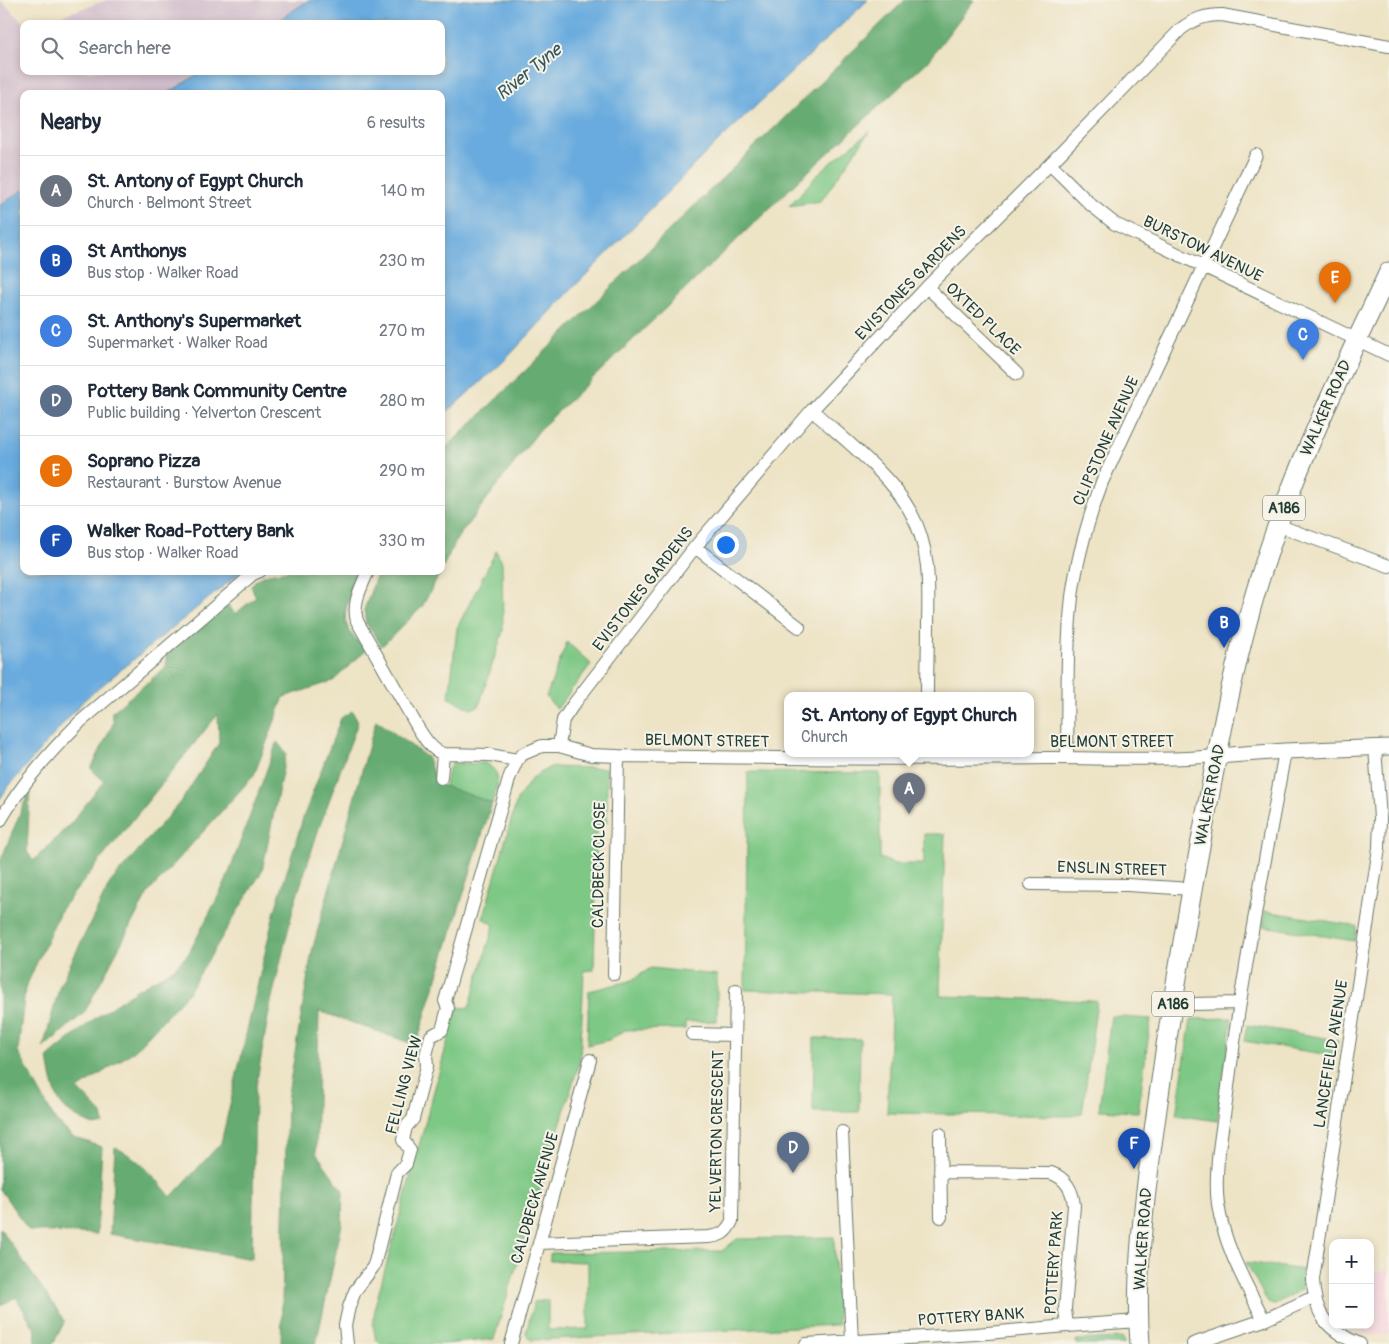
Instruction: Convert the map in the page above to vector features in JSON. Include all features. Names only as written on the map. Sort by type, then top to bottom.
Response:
[{"type":"main road","name":"WALKER ROAD","points":[[1140,1344],[1140,1254],[1148,1180],[1171,1014],[1217,756],[1242,638],[1277,525],[1296,476],[1389,272]]},
{"type":"street","name":"EVISTONES GARDENS","points":[[559,746],[563,720],[573,705],[695,547],[812,410],[927,287],[1181,29],[1197,19],[1222,15],[1389,46]]},
{"type":"street","name":"CLIPSTONE AVENUE","points":[[1067,758],[1069,631],[1075,578],[1084,534],[1102,482],[1256,155]]},
{"type":"street","name":"BURSTOW AVENUE","points":[[1050,164],[1090,204],[1110,220],[1389,355]]},
{"type":"street","name":"OXTED PLACE","points":[[927,287],[1017,374]]},
{"type":"street","points":[[812,410],[893,487],[910,510],[918,525],[924,542],[928,571],[927,692]]},
{"type":"street","points":[[1277,525],[1389,566]]},
{"type":"street","points":[[695,547],[799,627]]},
{"type":"street","points":[[0,821],[22,786],[56,746],[80,722],[252,575]]},
{"type":"street","points":[[366,575],[356,599],[355,614],[357,621],[418,728],[436,752],[443,754],[490,755],[517,760],[542,746],[559,746]]},
{"type":"street","name":"BELMONT STREET","points":[[559,746],[591,755],[784,756]]},
{"type":"street","points":[[1217,756],[1382,747]]},
{"type":"street","name":"LANCEFIELD AVENUE","points":[[1360,1344],[1349,1340],[1337,1332],[1324,1319],[1317,1308],[1314,1297],[1315,1261],[1385,817],[1382,747]]},
{"type":"street","points":[[1264,1320],[1237,1267],[1226,1239],[1217,1189],[1220,1152],[1240,1003],[1285,751]]},
{"type":"street","points":[[441,778],[443,754]]},
{"type":"street","name":"CALDBECK CLOSE","points":[[614,974],[618,756]]},
{"type":"street","name":"BELMONT STREET","points":[[996,757],[1146,759],[1217,756]]},
{"type":"street","name":"FELLING VIEW","points":[[347,1344],[345,1325],[349,1307],[355,1291],[373,1267],[398,1173],[406,1164],[410,1150],[403,1140],[406,1127],[414,1119],[428,1066],[426,1055],[431,1036],[442,1030],[448,1008],[445,1000],[510,776],[517,760]]},
{"type":"street","name":"ENSLIN STREET","points":[[1031,884],[1127,885],[1192,889]]},
{"type":"street","name":"YELVERTON CRESCENT","points":[[539,1243],[708,1237],[724,1234],[732,1221],[736,990]]},
{"type":"street","points":[[1191,1004],[1240,1003]]},
{"type":"street","points":[[692,1034],[734,1035]]},
{"type":"street","name":"CALDBECK AVENUE","points":[[511,1344],[590,1060]]},
{"type":"street","points":[[842,1132],[852,1341]]},
{"type":"street","points":[[940,1134],[942,1217]]},
{"type":"street","name":"POTTERY PARK","points":[[940,1172],[1051,1173],[1067,1184],[1074,1206],[1065,1309],[1067,1326]]},
{"type":"street","points":[[1193,1344],[1264,1320],[1314,1297]]},
{"type":"street","name":"POTTERY BANK","points":[[806,1344],[852,1341],[977,1339],[1067,1326],[1139,1321]]},
{"type":"shaded area","points":[[0,0],[21,20],[20,75],[194,75],[172,90],[20,90],[20,191],[0,204]]},
{"type":"shaded area","points":[[107,0],[309,0],[278,20],[49,20]]},
{"type":"shaded area","points":[[1389,1270],[1389,1335],[1370,1335],[1357,1329],[1374,1329],[1374,1274]]},
{"type":"green space","points":[[905,0],[974,0],[927,62],[799,180],[541,428],[458,537],[445,562],[445,449]]},
{"type":"green space","points":[[870,131],[821,201],[789,206],[821,171]]},
{"type":"green space","points":[[496,551],[502,562],[503,631],[479,706],[471,709],[449,698],[457,628]]},
{"type":"green space","points":[[360,575],[349,599],[345,614],[348,628],[366,650],[333,681],[284,697],[254,775],[148,893],[84,1013],[43,1048],[60,985],[110,883],[182,800],[219,743],[218,714],[61,909],[25,989],[18,1052],[55,1120],[73,1137],[102,1147],[97,1234],[29,1231],[0,1189],[0,862],[30,789],[27,851],[33,861],[72,822],[104,781],[91,769],[114,722],[111,713],[166,667],[167,655],[220,608],[229,606],[235,614],[256,597],[251,586],[262,576]]},
{"type":"green space","points":[[377,575],[439,575],[422,607],[382,646],[366,623],[364,610]]},
{"type":"green space","points":[[567,642],[591,664],[557,709],[546,697]]},
{"type":"green space","points":[[352,711],[358,722],[318,831],[294,905],[270,1006],[255,1092],[252,1259],[110,1234],[115,1147],[132,1157],[146,1169],[171,1197],[221,1143],[274,914],[303,818],[341,718]]},
{"type":"green space","points":[[376,720],[428,758],[436,783],[492,803],[416,1045],[319,1011],[316,1153],[343,1191],[342,1224],[316,1344],[281,1344],[287,1100],[312,951]]},
{"type":"green space","points":[[277,742],[286,753],[262,871],[188,993],[134,1051],[78,1089],[102,1114],[104,1124],[95,1126],[68,1111],[61,1104],[52,1081],[48,1057],[94,1019],[138,989],[172,970],[189,953],[226,881]]},
{"type":"green space","points":[[486,763],[492,767],[498,780],[492,803],[445,787],[448,770],[452,764]]},
{"type":"green space","points":[[550,767],[607,768],[607,822],[597,828],[594,970],[584,971],[580,1060],[494,1339],[443,1344],[381,1344],[376,1340],[373,1325],[375,1306],[457,1007],[469,1008],[494,925],[483,918],[517,800],[532,778]]},
{"type":"green space","points":[[748,772],[880,773],[880,858],[895,864],[924,864],[924,834],[945,834],[940,996],[1097,1001],[1082,1114],[1071,1116],[887,1113],[892,994],[745,990]]},
{"type":"green space","points":[[1265,911],[1357,926],[1354,941],[1263,926]]},
{"type":"green space","points":[[651,968],[717,975],[717,1021],[685,1022],[685,1029],[625,1030],[609,1040],[587,1045],[589,991],[630,981]]},
{"type":"green space","points":[[1111,1016],[1151,1019],[1138,1112],[1099,1110]]},
{"type":"green space","points":[[1232,1018],[1217,1121],[1176,1115],[1191,1019]]},
{"type":"green space","points":[[1247,1025],[1338,1040],[1335,1056],[1244,1041]]},
{"type":"green space","points":[[814,1038],[860,1039],[859,1112],[813,1112]]},
{"type":"green space","points":[[0,1228],[65,1321],[53,1344],[35,1344],[36,1331],[16,1297],[0,1306]]},
{"type":"green space","points":[[834,1237],[838,1325],[531,1340],[526,1333],[534,1302],[548,1300],[548,1330],[588,1329],[588,1262],[550,1261],[550,1253],[722,1251],[737,1239]]},
{"type":"green space","points":[[1246,1262],[1303,1270],[1301,1290],[1273,1305],[1268,1303]]},
{"type":"green space","points":[[1123,1338],[1124,1344],[1077,1344],[1076,1340]]},
{"type":"water","name":"River Tyne","points":[[309,0],[868,0],[704,155],[503,362],[445,413],[445,90],[173,90],[196,75],[445,75],[445,20],[279,20]]},
{"type":"water","points":[[20,192],[20,575],[237,575],[84,700],[8,787],[0,799],[0,205]]},
{"type":"place","name":"Soprano Pizza","points":[[1335,303]]},
{"type":"place","name":"St. Anthony's Supermarket","points":[[1303,360]]},
{"type":"place","name":"St Anthonys","points":[[1224,648]]},
{"type":"place","name":"St. Antony of Egypt Church","points":[[909,814]]},
{"type":"place","name":"Walker Road-Pottery Bank","points":[[1134,1169]]},
{"type":"place","name":"Pottery Bank Community Centre","points":[[793,1173]]}]
